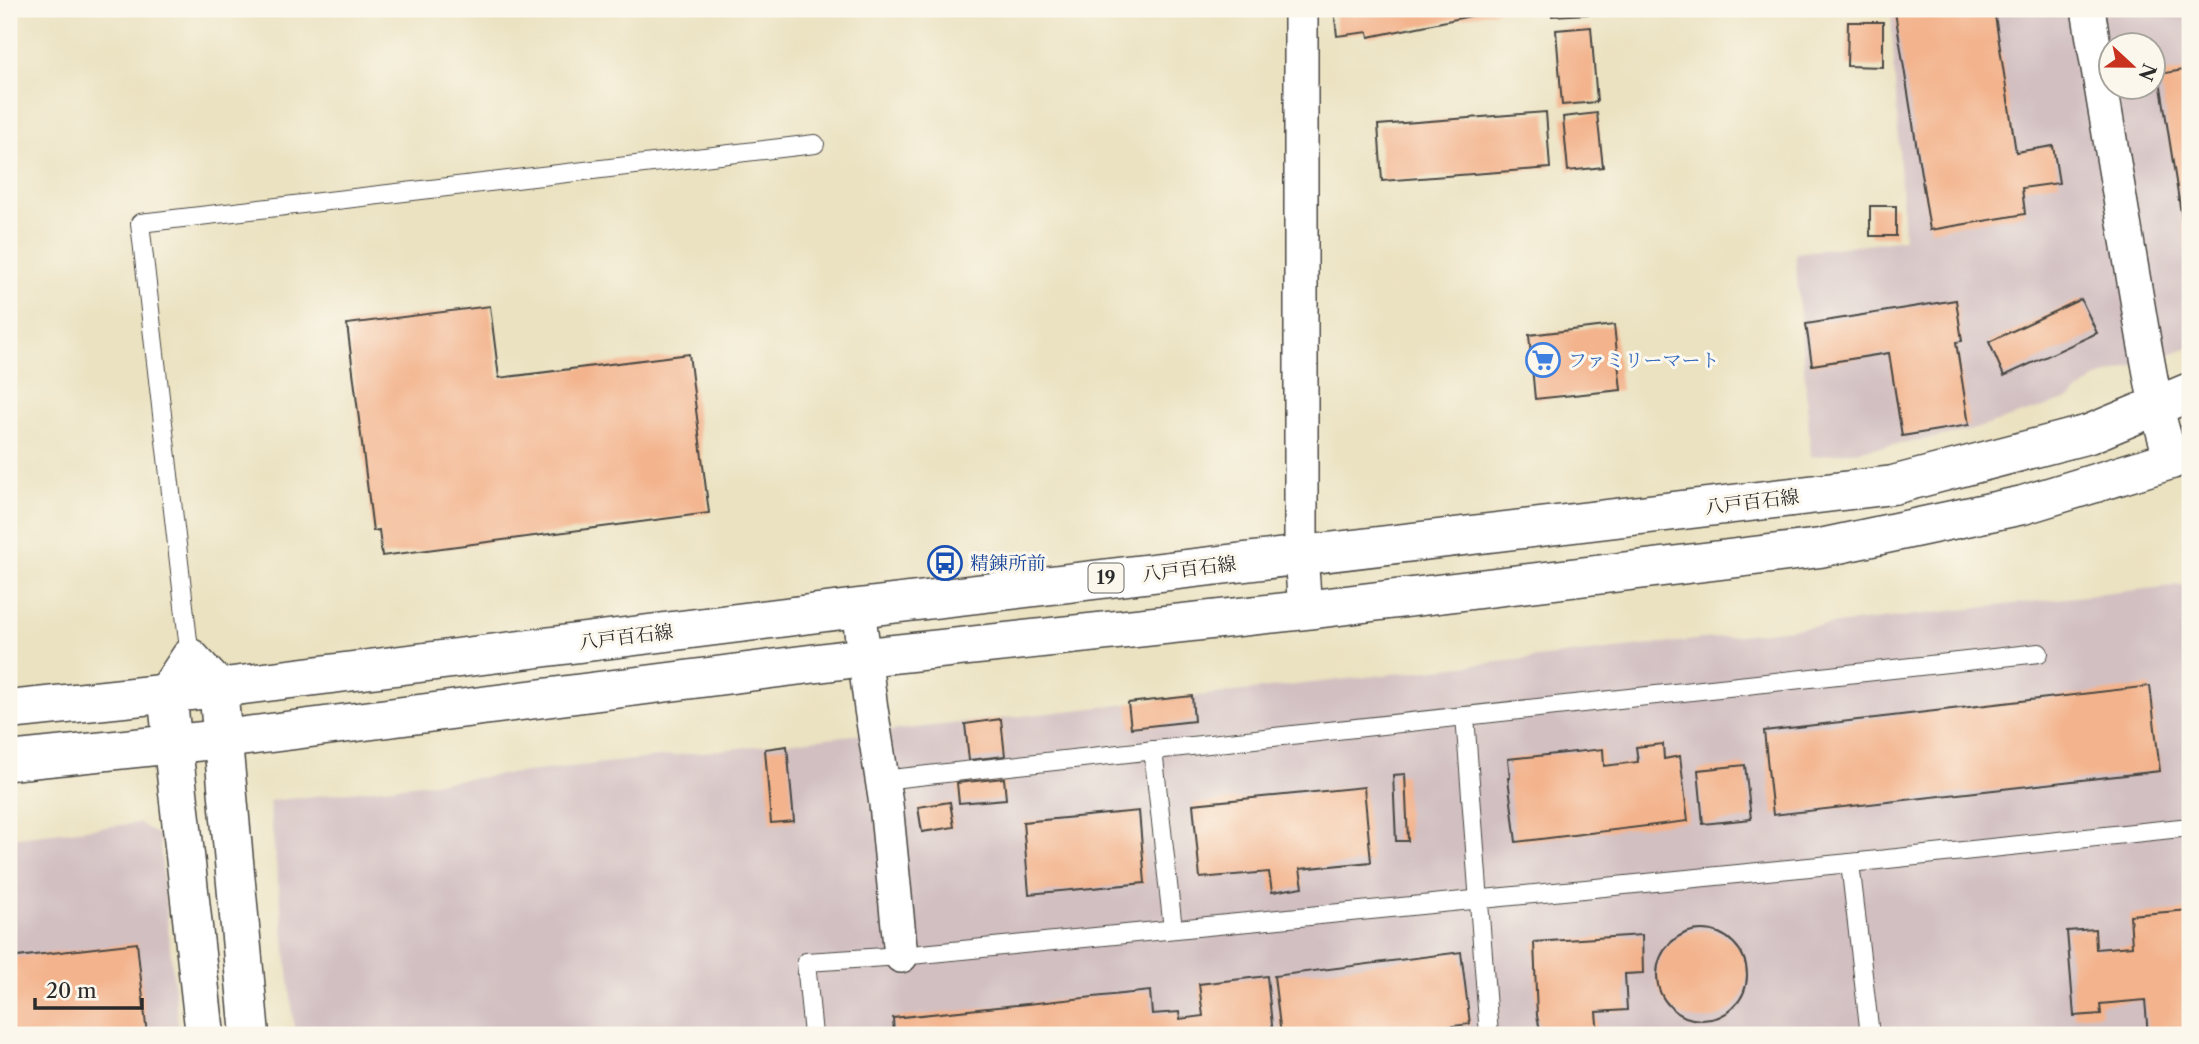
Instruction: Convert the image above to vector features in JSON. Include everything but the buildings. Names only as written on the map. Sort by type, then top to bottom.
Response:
[{"type":"main road","name":"八戸百石線","points":[[9,710],[218,688],[858,608],[1893,485],[2089,434],[2173,399]]},
{"type":"main road","points":[[9,761],[223,739],[865,657],[1305,610],[1820,548],[2023,505],[2181,456]]},
{"type":"main road","points":[[205,1035],[167,693],[190,658],[218,688],[250,1035]]},
{"type":"street","points":[[1301,9],[1301,555],[1305,610]]},
{"type":"street","points":[[2088,9],[2173,399],[2181,456]]},
{"type":"street","points":[[858,608],[882,780],[901,956]]},
{"type":"lane","points":[[190,658],[139,223],[815,144]]},
{"type":"lane","points":[[882,780],[2039,653]]},
{"type":"lane","points":[[1465,716],[1489,1035]]},
{"type":"lane","points":[[1153,750],[1173,929]]},
{"type":"lane","points":[[813,1035],[806,962],[901,956],[1478,900],[2190,827]]},
{"type":"lane","points":[[1850,863],[1870,1035]]},
{"type":"shaded area","points":[[1891,9],[2190,9],[2190,347],[2095,379],[2069,399],[1972,430],[1811,457],[1795,253],[1904,239]]},
{"type":"shaded area","points":[[2190,584],[2190,1035],[295,1035],[269,801]]},
{"type":"shaded area","points":[[139,823],[159,836],[179,1035],[9,1035],[9,838]]},
{"type":"place","name":"ファミリーマート","points":[[1543,360]]},
{"type":"place","name":"精錬所前","points":[[945,563]]}]
